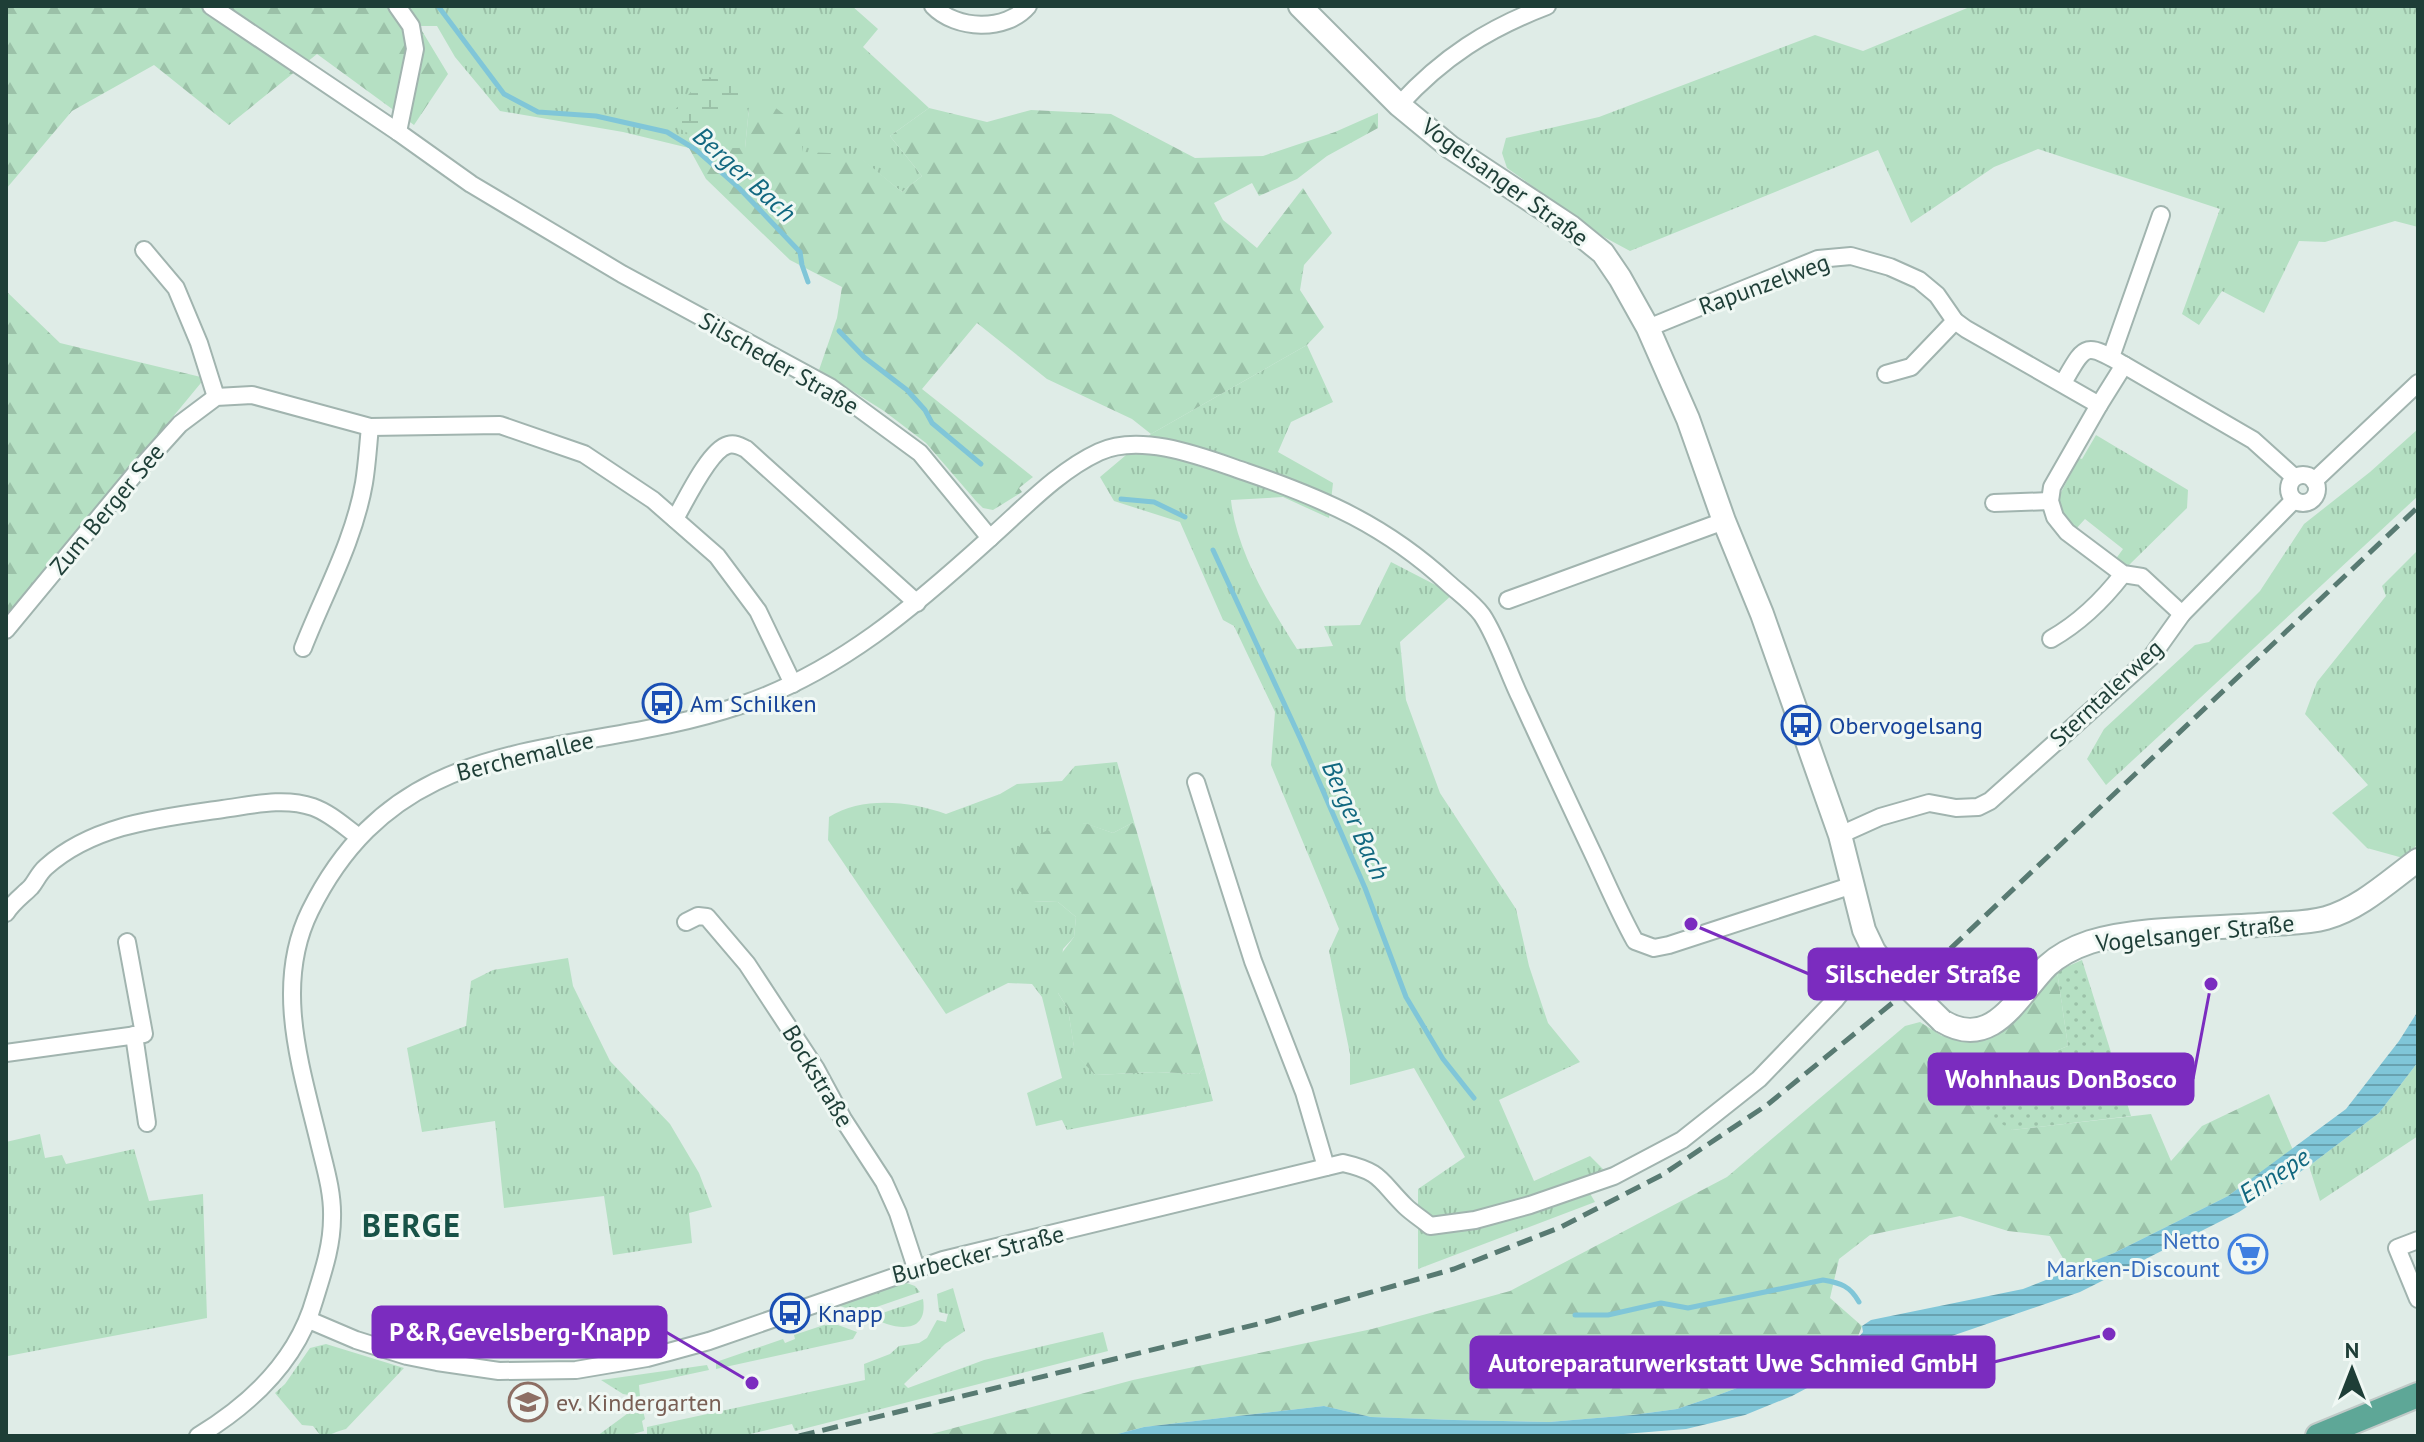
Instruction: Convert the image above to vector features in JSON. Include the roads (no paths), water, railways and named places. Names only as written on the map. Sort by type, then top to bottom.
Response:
[{"type":"main road","points":[[2318,1436],[2418,1395]]},
{"type":"street","name":"Silscheder Straße","points":[[211,6],[471,184],[622,274],[830,387],[920,453],[990,538]]},
{"type":"street","points":[[397,6],[411,26],[415,49],[398,132]]},
{"type":"street","points":[[933,6],[941,14],[966,24],[983,24],[1003,22],[1022,14],[1028,6]]},
{"type":"street","name":"Vogelsanger Straße","points":[[1300,6],[1399,105],[1450,147],[1571,227],[1603,253],[1648,328],[1688,419],[1840,835],[1861,922],[1878,957],[1942,1021],[1960,1030],[1993,1023],[2014,1006],[2050,963],[2076,947],[2137,934],[2325,918],[2362,901],[2418,860]]},
{"type":"street","points":[[1399,105],[1425,76],[1459,50],[1485,33],[1547,6]]},
{"type":"street","points":[[2161,215],[2117,361],[2099,405],[2052,487],[2050,501],[2055,517],[2067,532],[2123,574],[2142,577],[2182,614]]},
{"type":"street","points":[[144,250],[176,288],[199,343],[216,397],[252,395],[370,427],[500,425],[584,454],[653,500],[717,556],[758,611],[793,684]]},
{"type":"street","name":"Rapunzelweg","points":[[1648,328],[1798,266],[1832,256],[1868,260],[1919,280],[1937,295],[1955,321],[2099,405]]},
{"type":"street","points":[[1886,374],[1911,367],[1955,321]]},
{"type":"street","points":[[2063,383],[2079,355],[2089,349],[2100,350],[2253,440],[2294,477]]},
{"type":"street","name":"Sterntalerweg","points":[[1840,835],[1880,817],[1929,803],[1956,808],[1978,807],[1998,795],[2152,656],[2182,614],[2294,500],[2302,503],[2313,499],[2317,488],[2314,481],[2418,383]]},
{"type":"street","name":"Zum Berger See","points":[[6,630],[170,434],[216,397]]},
{"type":"street","points":[[303,648],[342,559],[356,515],[364,485],[370,427]]},
{"type":"street","points":[[675,519],[713,456],[726,445],[735,444],[746,449],[917,603]]},
{"type":"street","points":[[990,538],[1050,484],[1103,450],[1137,445],[1185,451],[1298,490],[1380,528],[1428,565],[1481,613],[1635,941],[1654,948],[1669,945],[1853,885]]},
{"type":"street","points":[[2294,477],[2305,475],[2314,481]]},
{"type":"street","points":[[2294,477],[2288,489],[2294,500]]},
{"type":"street","points":[[1994,503],[2050,501]]},
{"type":"street","points":[[1508,600],[1724,521]]},
{"type":"street","name":"Berchemallee","points":[[198,1436],[234,1414],[260,1391],[309,1320],[328,1253],[332,1218],[327,1178],[302,1074],[289,995],[291,972],[307,915],[342,858],[359,837],[419,788],[447,775],[512,755],[691,720],[747,703],[793,684],[849,653],[917,603],[990,538]]},
{"type":"street","points":[[2051,639],[2071,627],[2123,574]]},
{"type":"street","points":[[1196,782],[1253,961],[1304,1092],[1326,1167]]},
{"type":"street","points":[[6,913],[43,870],[68,850],[112,830],[145,821],[272,802],[296,803],[326,813],[359,837]]},
{"type":"street","name":"Bockstraße","points":[[686,922],[698,916],[707,917],[717,925],[747,964],[816,1069],[843,1119],[884,1182],[916,1268]]},
{"type":"street","points":[[6,1053],[144,1034],[127,942]]},
{"type":"street","name":"Burbecker Straße","points":[[309,1320],[356,1340],[407,1356],[499,1371],[559,1371],[674,1351],[916,1268],[1343,1163],[1382,1178],[1404,1206],[1430,1226],[1475,1220],[1614,1176],[1682,1140],[1759,1079],[1878,957]]},
{"type":"street","points":[[134,1035],[147,1123]]},
{"type":"street","points":[[2418,1240],[2397,1248],[2418,1299]]},
{"type":"water","name":"Ennepe","points":[[2418,1011],[2418,1062],[2379,1113],[2309,1166],[2239,1212],[2080,1292],[1843,1369],[1792,1396],[1745,1415],[1686,1429],[1599,1436],[1110,1436],[1144,1427],[1324,1406],[1371,1417],[1549,1422],[1677,1409],[1810,1361],[1857,1339],[1863,1332],[1862,1326],[1871,1320],[2023,1289],[2114,1253],[2228,1196],[2346,1109],[2399,1041]]},
{"type":"waterway","name":"Berger Bach","points":[[438,6],[504,94],[538,112],[596,116],[667,132],[695,149],[739,188],[800,252],[808,282]]},
{"type":"waterway","name":"Berger Bach","points":[[839,331],[864,357],[907,390],[932,423],[981,464]]},
{"type":"waterway","name":"Berger Bach","points":[[1121,499],[1154,502],[1185,517]]},
{"type":"waterway","name":"Berger Bach","points":[[1213,550],[1365,888],[1406,997],[1443,1059],[1474,1098]]},
{"type":"waterway","name":"Berger Bach","points":[[1575,1315],[1608,1315],[1661,1303],[1688,1308],[1823,1280],[1844,1286],[1859,1302]]},
{"type":"railway","points":[[799,1436],[1258,1324],[1454,1269],[1561,1227],[1662,1175],[1767,1105],[1896,1000],[2418,507]]},
{"type":"place","name":"Am Schilken","points":[[662,703]]},
{"type":"place","name":"Obervogelsang","points":[[1801,725]]},
{"type":"place","name":"Silscheder Straße","points":[[1691,924]]},
{"type":"place","name":"Wohnhaus DonBosco","points":[[2211,984]]},
{"type":"place","name":"Netto Marken-Discount","points":[[2248,1254]]},
{"type":"place","name":"Knapp","points":[[790,1313]]},
{"type":"place","name":"Autoreparaturwerkstatt Uwe Schmied GmbH","points":[[2109,1334]]},
{"type":"place","name":"P&R,Gevelsberg-Knapp","points":[[752,1383]]},
{"type":"place","name":"ev. Kindergarten","points":[[528,1402]]},
{"type":"district","name":"BERGE","points":[[412,1225]]}]
